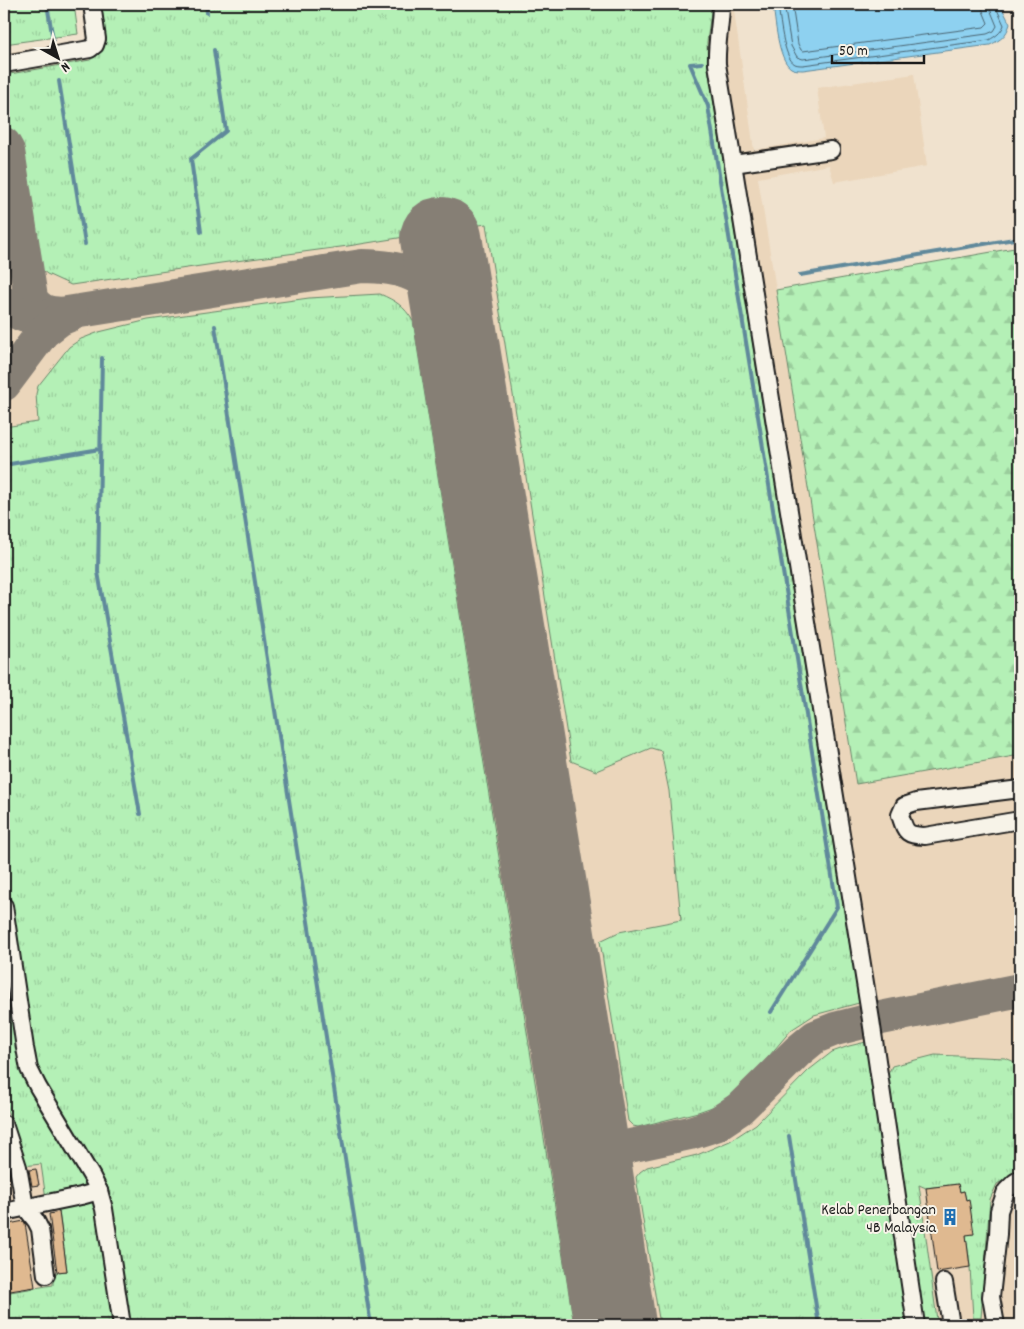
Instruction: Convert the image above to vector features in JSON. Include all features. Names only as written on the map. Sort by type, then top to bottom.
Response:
[{"type":"lane","points":[[4,64],[90,49],[95,45],[97,39],[92,4]]},
{"type":"lane","points":[[721,4],[716,64],[734,164],[870,1010],[916,1325]]},
{"type":"lane","points":[[734,164],[831,150]]},
{"type":"lane","points":[[1020,789],[916,802],[904,806],[900,815],[905,830],[912,836],[925,836],[1020,820]]},
{"type":"lane","points":[[4,906],[29,1069],[99,1191],[104,1209],[122,1325]]},
{"type":"lane","points":[[5,1130],[18,1167],[25,1207],[40,1229],[46,1275]]},
{"type":"lane","points":[[996,1325],[990,1298],[999,1211],[1006,1191],[1015,1182],[1020,1180]]},
{"type":"lane","points":[[4,1212],[43,1205],[99,1191]]},
{"type":"lane","points":[[944,1282],[951,1325]]},
{"type":"shaded area","points":[[85,4],[733,4],[754,150],[824,138],[817,88],[914,74],[927,166],[834,182],[829,165],[758,178],[856,784],[1020,755],[1020,1325],[98,1325],[91,1278],[4,1293],[4,1169],[41,1163],[4,992],[4,53],[90,40]]},
{"type":"green space","points":[[4,4],[74,4],[78,34],[4,44]]},
{"type":"green space","points":[[98,4],[712,4],[707,42],[708,67],[859,1003],[814,1015],[791,1030],[759,1068],[718,1105],[638,1127],[633,1126],[628,1121],[600,941],[619,932],[681,920],[669,791],[661,751],[651,748],[596,771],[571,761],[486,224],[348,246],[71,285],[47,274],[37,266],[23,162],[16,136],[4,124],[4,75],[90,60],[98,54],[103,44]]},
{"type":"green space","points":[[1020,247],[1020,755],[856,784],[776,290]]},
{"type":"green space","points":[[380,294],[399,304],[413,321],[574,1325],[130,1325],[112,1214],[36,1067],[4,859],[4,427],[38,422],[36,394],[38,386],[69,347],[81,339],[99,332],[148,320],[309,298]]},
{"type":"green space","points":[[4,966],[17,1050],[24,1074],[89,1185],[99,1214],[115,1325],[4,1325],[4,1293],[53,1285],[53,1279],[57,1272],[67,1271],[59,1212],[46,1199],[41,1164],[24,1166],[14,1127],[4,1105]]},
{"type":"green space","points":[[866,1042],[911,1325],[660,1325],[636,1177],[647,1167],[697,1155],[730,1141],[756,1124],[809,1070],[832,1052]]},
{"type":"green space","points":[[935,1055],[1005,1058],[1020,1064],[1020,1171],[997,1184],[990,1199],[981,1318],[973,1318],[966,1235],[969,1200],[966,1200],[964,1191],[960,1192],[958,1184],[926,1188],[919,1185],[937,1320],[942,1321],[943,1325],[924,1325],[887,1076],[892,1066]]},
{"type":"water","points":[[773,4],[1000,4],[1010,24],[1003,37],[990,45],[799,70],[791,68],[783,57],[778,39]]},
{"type":"building","points":[[36,1169],[39,1185],[32,1186],[29,1170]]},
{"type":"building","name":"Kelab Penerbangan 4B Malaysia","points":[[958,1184],[960,1192],[964,1191],[966,1200],[969,1199],[974,1234],[966,1235],[970,1267],[937,1272],[926,1188]]},
{"type":"building","points":[[59,1212],[67,1271],[57,1272],[49,1214]]},
{"type":"building","points":[[24,1221],[35,1287],[4,1292],[4,1225]]},
{"type":"waterway","points":[[47,4],[53,40]]},
{"type":"waterway","points":[[206,4],[207,13]]},
{"type":"waterway","points":[[201,232],[191,159],[226,131],[214,50]]},
{"type":"waterway","points":[[702,63],[690,64],[708,106],[837,907],[771,1012]]},
{"type":"waterway","points":[[59,81],[85,244]]},
{"type":"waterway","points":[[800,275],[1020,238]]},
{"type":"waterway","points":[[215,326],[371,1325]]},
{"type":"waterway","points":[[102,358],[98,572],[140,814]]},
{"type":"waterway","points":[[4,465],[100,449]]},
{"type":"waterway","points":[[789,1136],[819,1325]]},
{"type":"taxiway","points":[[4,144],[8,151],[31,298],[43,310],[61,314]]},
{"type":"taxiway","points":[[4,303],[21,314],[30,317],[42,317],[362,266],[376,266],[413,275],[433,289],[441,299],[447,312],[460,356]]},
{"type":"taxiway","points":[[4,384],[43,332],[60,319],[72,314]]},
{"type":"taxiway","points":[[583,1115],[597,1137],[604,1143],[625,1147],[690,1133],[715,1125],[739,1109],[798,1051],[815,1037],[835,1029],[871,1020],[1020,990]]},
{"type":"taxiway","points":[[594,1191],[597,1176],[607,1158],[625,1147]]},
{"type":"runway","points":[[441,238],[583,1115],[615,1325]]},
{"type":"place","name":"Kelab Penerbangan 4B Malaysia","points":[[950,1217]]}]
